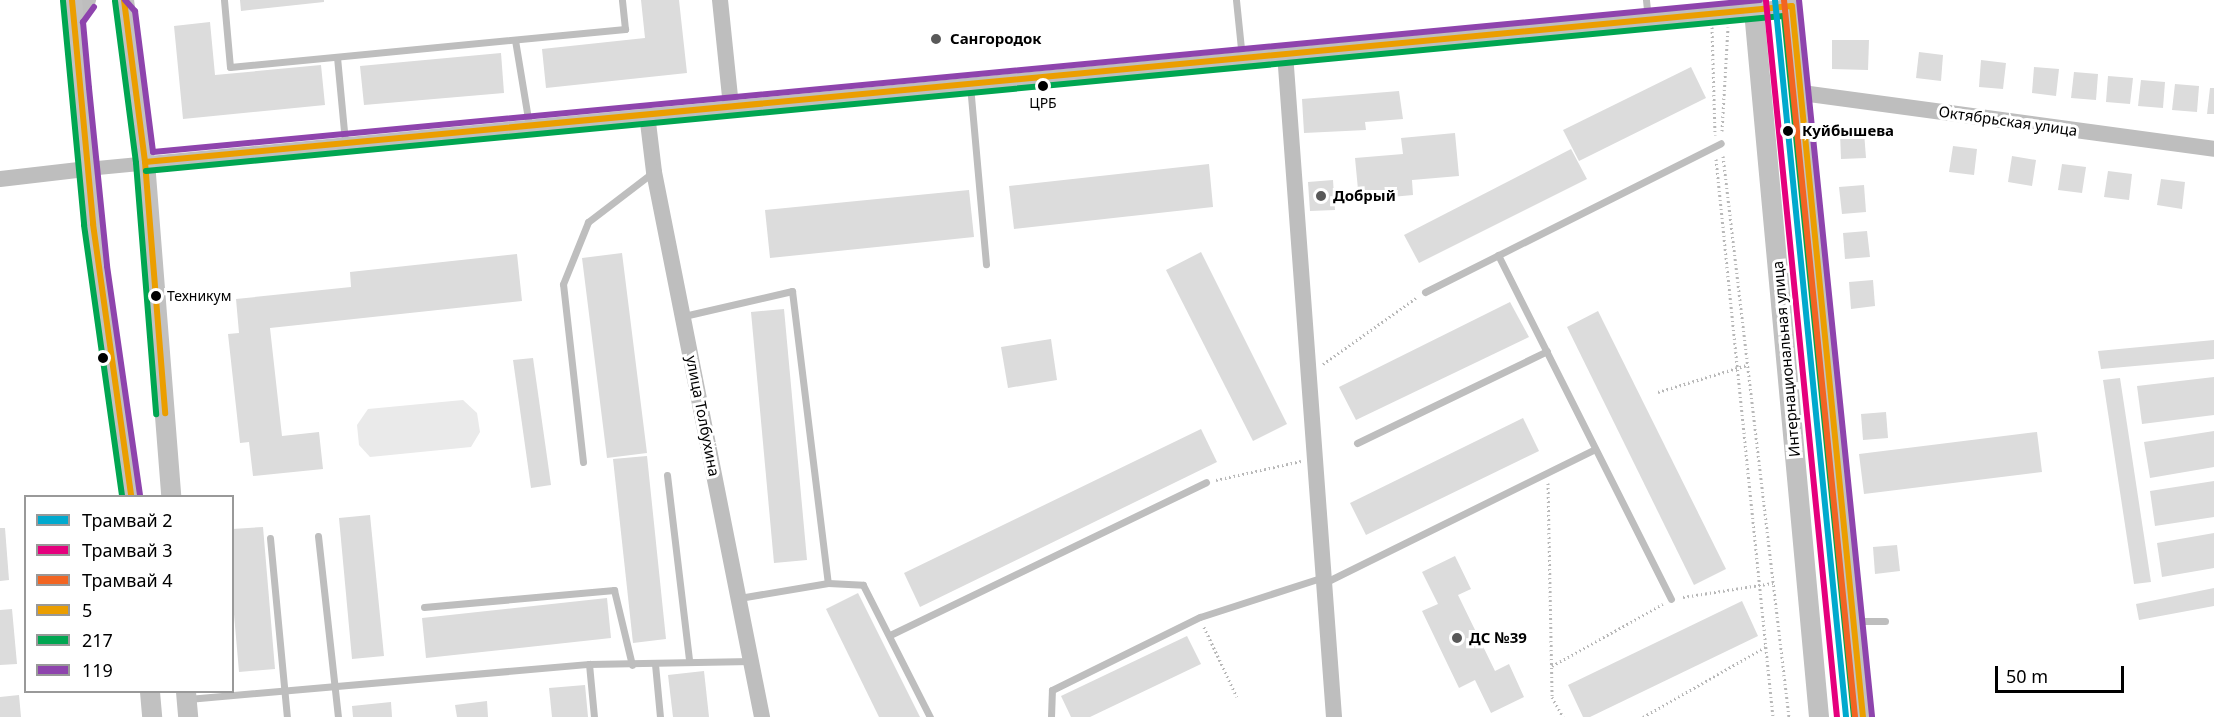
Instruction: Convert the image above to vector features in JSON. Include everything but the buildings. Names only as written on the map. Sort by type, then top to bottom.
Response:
[{"type":"main road","points":[[1791,3],[1802,93],[1863,717]]},
{"type":"main road","points":[[120,4],[145,162],[171,495]]},
{"type":"main road","name":"Интернациональная улица","points":[[1754,5],[1819,717]]},
{"type":"main road","points":[[73,10],[98,267],[131,495]]},
{"type":"main road","points":[[150,693],[152,717]]},
{"type":"street","points":[[73,10],[88,0]]},
{"type":"street","points":[[720,0],[731,106]]},
{"type":"street","points":[[0,180],[145,162],[345,142],[1712,14],[1754,5],[1791,3]]},
{"type":"street","points":[[1285,53],[1334,717]]},
{"type":"street","name":"Октябрьская улица","points":[[1802,93],[2214,149]]},
{"type":"street","name":"улица Толбухина","points":[[647,114],[654,172],[762,717]]},
{"type":"lane","points":[[224,0],[230,68],[625,29],[622,0]]},
{"type":"lane","points":[[1236,0],[1242,58]]},
{"type":"lane","points":[[1646,0],[1648,19]]},
{"type":"lane","points":[[516,40],[529,125]]},
{"type":"lane","points":[[337,57],[345,142]]},
{"type":"lane","points":[[970,83],[986,264]]},
{"type":"lane","points":[[1425,292],[1718,145]]},
{"type":"lane","points":[[583,462],[563,284],[588,222],[654,172]]},
{"type":"lane","points":[[1498,255],[1671,599]]},
{"type":"lane","points":[[683,317],[792,291],[828,583]]},
{"type":"lane","points":[[1357,443],[1547,351]]},
{"type":"lane","points":[[1051,717],[1052,690],[1200,617],[1324,580],[1595,449]]},
{"type":"lane","points":[[667,475],[689,660]]},
{"type":"lane","points":[[890,635],[1206,482]]},
{"type":"lane","points":[[318,536],[338,717]]},
{"type":"lane","points":[[270,538],[287,717]]},
{"type":"lane","points":[[739,598],[828,583],[863,585],[930,717]]},
{"type":"lane","points":[[424,607],[614,590],[632,665]]},
{"type":"lane","points":[[1853,621],[1886,621]]},
{"type":"lane","points":[[187,703],[335,684],[589,664],[632,665],[689,660],[751,661]]},
{"type":"lane","points":[[589,664],[594,717]]},
{"type":"lane","points":[[655,664],[660,717]]},
{"type":"path","points":[[1728,12],[1718,145],[1789,717]]},
{"type":"path","points":[[1712,14],[1718,145],[1737,369],[1773,717]]},
{"type":"path","points":[[1308,374],[1425,292]]},
{"type":"path","points":[[1658,392],[1747,365]]},
{"type":"path","points":[[1206,482],[1315,458]]},
{"type":"path","points":[[1548,473],[1552,697],[1563,717]]},
{"type":"path","points":[[1551,666],[1671,599],[1773,583]]},
{"type":"path","points":[[1200,617],[1237,697]]},
{"type":"path","points":[[1642,717],[1765,646]]},
{"type":"shaded area","points":[[463,400],[477,413],[480,432],[471,447],[370,457],[359,445],[357,425],[368,409]]},
{"type":"tram line","name":"2","points":[[1775,0],[1846,717]]},
{"type":"tram line","name":"4","points":[[1784,0],[1855,716]]},
{"type":"tram line","name":"3","points":[[1766,1],[1837,717]]},
{"type":"transit line","name":"5","points":[[72,0],[93,224],[131,495]]},
{"type":"transit line","name":"5","points":[[124,0],[145,162],[165,413]]},
{"type":"transit line","name":"119","points":[[125,0],[135,11],[153,152],[1760,0]]},
{"type":"transit line","name":"119","points":[[1799,0],[1872,716]]},
{"type":"transit line","name":"217","points":[[63,1],[84,225],[122,495]]},
{"type":"transit line","name":"217","points":[[115,1],[136,163],[156,414]]},
{"type":"transit line","name":"5","points":[[145,162],[1792,6],[1863,717]]},
{"type":"transit line","name":"119","points":[[94,7],[83,22],[89,88],[107,266],[140,495]]},
{"type":"transit line","name":"217","points":[[146,171],[1784,16],[1854,717]]},
{"type":"place","name":"Сангородок","points":[[936,39]]},
{"type":"place","name":"ЦРБ","points":[[1043,86]]},
{"type":"place","name":"Куйбышева","points":[[1788,131]]},
{"type":"place","name":"Добрый","points":[[1321,196]]},
{"type":"place","name":"Техникум","points":[[156,296]]},
{"type":"place","name":"ДС №39","points":[[1457,638]]}]
